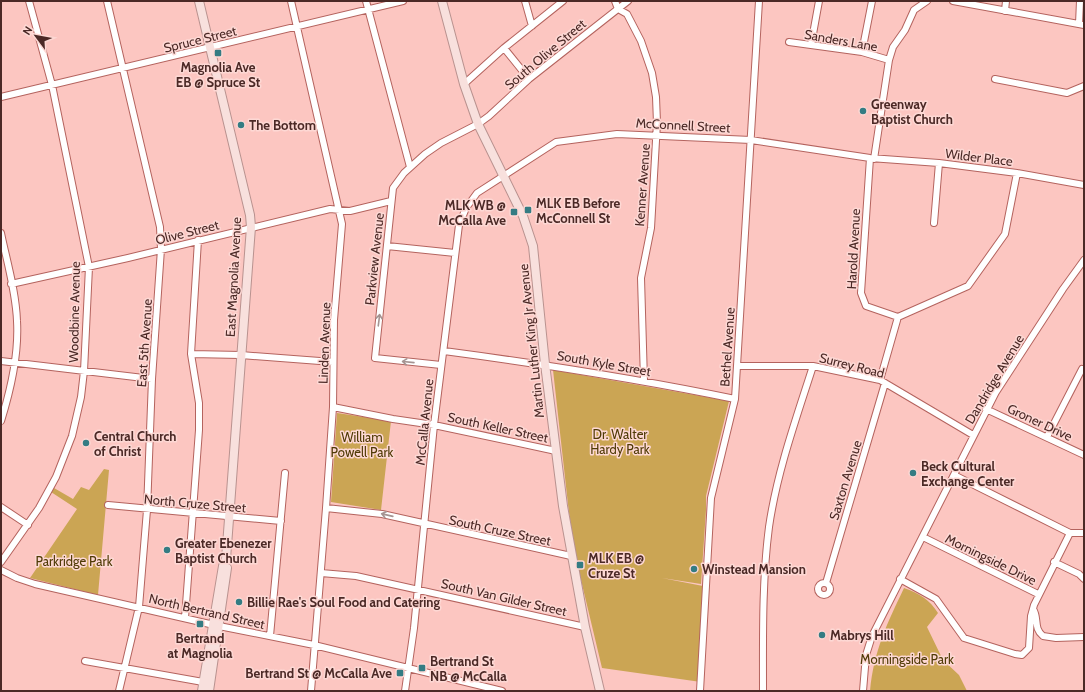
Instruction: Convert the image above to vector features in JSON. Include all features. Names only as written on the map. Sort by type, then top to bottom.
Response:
[{"type":"main road","name":"East Magnolia Avenue","points":[[199,1],[250,215],[251,227],[226,559],[228,565],[217,625],[202,691]]},
{"type":"main road","name":"Martin Luther King Jr Avenue","points":[[442,1],[464,84],[478,124],[504,175],[529,230],[533,246],[545,364],[563,506],[585,627],[600,691]]},
{"type":"main road","name":"East Magnolia Avenue","points":[[209,691],[217,625]]},
{"type":"street","name":"Woodbine Avenue","points":[[1,562],[28,525],[51,488],[65,456],[81,397],[84,371],[89,267],[52,85],[29,1]]},
{"type":"street","name":"East 5th Avenue","points":[[107,1],[160,227],[161,249],[152,379],[147,510],[139,607],[119,691]]},
{"type":"street","name":"Linden Avenue","points":[[291,1],[342,224],[334,320],[332,407],[326,508],[311,691]]},
{"type":"street","points":[[366,1],[410,168]]},
{"type":"street","name":"Spruce Street","points":[[1,97],[404,1]]},
{"type":"street","points":[[525,1],[532,26]]},
{"type":"street","points":[[464,84],[504,48],[563,1]]},
{"type":"street","name":"Kenner Avenue","points":[[614,1],[618,9],[627,14],[633,23],[648,58],[656,97],[657,134],[651,228],[641,278],[644,381]]},
{"type":"street","name":"South Olive Street","points":[[478,124],[501,106],[529,79],[628,1]]},
{"type":"street","name":"Bethel Avenue","points":[[700,691],[711,498],[735,399],[759,1]]},
{"type":"street","points":[[811,45],[819,1]]},
{"type":"street","points":[[862,52],[872,1]]},
{"type":"street","name":"Harold Avenue","points":[[898,317],[866,306],[861,293],[872,159],[889,60],[893,47],[905,30],[914,10],[927,1]]},
{"type":"street","points":[[953,1],[1081,25],[1080,1]]},
{"type":"street","points":[[1005,11],[1006,1]]},
{"type":"street","name":"Sanders Lane","points":[[789,42],[862,52],[889,60]]},
{"type":"street","points":[[504,48],[529,79]]},
{"type":"street","points":[[995,79],[1067,93],[1084,86]]},
{"type":"street","name":"Parkview Avenue","points":[[441,365],[374,358],[388,246],[390,200],[396,183],[410,168],[441,143],[478,124]]},
{"type":"street","name":"McConnell Street","points":[[504,175],[556,142],[617,134],[657,134],[751,140],[872,159]]},
{"type":"street","name":"Wilder Place","points":[[872,159],[939,163],[1017,173],[1084,185]]},
{"type":"street","points":[[934,223],[939,163]]},
{"type":"street","points":[[898,317],[968,286],[1005,234],[1017,173]]},
{"type":"street","name":"McCalla Avenue","points":[[406,691],[425,524],[434,425],[460,220],[471,200],[483,189],[504,175]]},
{"type":"street","name":"Olive Street","points":[[11,284],[89,267],[330,209],[350,211],[390,200]]},
{"type":"street","points":[[1,233],[17,321],[16,362],[1,421]]},
{"type":"street","points":[[185,618],[200,416],[191,354],[198,240]]},
{"type":"street","points":[[388,246],[455,253]]},
{"type":"street","name":"Dandridge Avenue","points":[[863,691],[866,655],[872,636],[954,475],[986,408],[1063,289],[1084,260]]},
{"type":"street","name":"Saxton Avenue","points":[[826,583],[883,382],[898,317]]},
{"type":"street","name":"South Kyle Street","points":[[444,351],[545,364],[644,381],[735,399]]},
{"type":"street","points":[[191,354],[241,355],[333,362]]},
{"type":"street","points":[[1,361],[152,379]]},
{"type":"street","name":"Surrey Road","points":[[737,366],[813,366],[883,382],[973,435]]},
{"type":"street","points":[[762,691],[764,578],[769,526],[784,460],[813,366]]},
{"type":"street","points":[[1047,437],[1082,369]]},
{"type":"street","name":"South Keller Street","points":[[332,407],[393,419],[434,425],[556,451]]},
{"type":"street","name":"Groner Drive","points":[[986,408],[1084,455]]},
{"type":"street","points":[[270,636],[284,473]]},
{"type":"street","points":[[954,475],[1070,533],[1084,533]]},
{"type":"street","name":"North Cruze Street","points":[[108,505],[147,510],[281,521]]},
{"type":"street","points":[[1,507],[28,525]]},
{"type":"street","points":[[326,508],[382,514],[425,524]]},
{"type":"street","name":"South Cruze Street","points":[[425,524],[571,556]]},
{"type":"street","name":"Morningside Drive","points":[[923,537],[1038,594],[1070,533]]},
{"type":"street","points":[[1054,562],[1079,574],[1084,579]]},
{"type":"street","name":"North Bertrand Street","points":[[1,570],[17,578],[35,584],[314,645],[482,689],[502,691]]},
{"type":"street","name":"South Van Gilder Street","points":[[321,573],[356,576],[585,627]]},
{"type":"street","points":[[900,579],[936,599],[964,638],[1022,655],[1029,648],[1033,609],[1038,594]]},
{"type":"street","points":[[1033,609],[1036,614],[1036,628],[1043,636],[1056,638],[1084,637]]},
{"type":"street","points":[[85,662],[203,682]]},
{"type":"green space","name":"Dr. Walter Hardy Park","points":[[553,370],[729,401],[706,496],[701,584],[662,578],[703,586],[701,682],[602,668],[576,559],[569,513]]},
{"type":"green space","name":"William Powell Park","points":[[337,413],[391,421],[381,510],[331,502]]},
{"type":"green space","name":"Parkridge Park","points":[[104,469],[109,470],[98,595],[30,578],[77,509],[51,492],[54,488],[73,499],[81,487],[89,490]]},
{"type":"green space","name":"Morningside Park","points":[[904,588],[915,592],[924,598],[938,613],[927,627],[943,660],[959,675],[967,691],[870,691],[878,650]]},
{"type":"place","name":"Magnolia Ave EB @ Spruce St","points":[[218,53]]},
{"type":"place","name":"Greenway Baptist Church","points":[[863,111]]},
{"type":"place","name":"The Bottom","points":[[241,125]]},
{"type":"place","name":"MLK EB Before McConnell St","points":[[528,210]]},
{"type":"place","name":"MLK WB @ McCalla Ave","points":[[514,212]]},
{"type":"place","name":"Central Church of Christ","points":[[86,443]]},
{"type":"place","name":"Beck Cultural Exchange Center","points":[[913,473]]},
{"type":"place","name":"Greater Ebenezer Baptist Church","points":[[167,550]]},
{"type":"place","name":"MLK EB @ Cruze St","points":[[580,565]]},
{"type":"place","name":"Winstead Mansion","points":[[694,569]]},
{"type":"place","name":"Billie Rae's Soul Food and Catering","points":[[239,602]]},
{"type":"place","name":"Bertrand at Magnolia","points":[[200,624]]},
{"type":"place","name":"Mabrys Hill","points":[[822,635]]},
{"type":"place","name":"Bertrand St NB @ McCalla","points":[[422,668]]},
{"type":"place","name":"Bertrand St @ McCalla Ave","points":[[400,673]]}]
